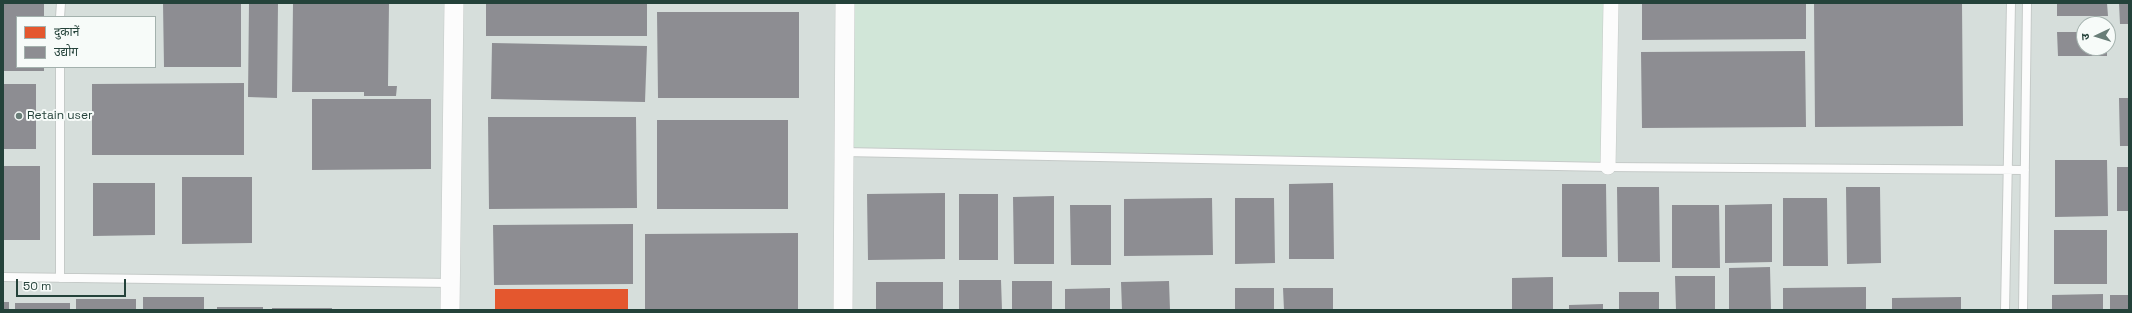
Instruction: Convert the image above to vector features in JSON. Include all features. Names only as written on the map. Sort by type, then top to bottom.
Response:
[{"type":"street","points":[[450,310],[454,3]]},
{"type":"street","points":[[843,310],[845,3]]},
{"type":"street","points":[[1608,167],[1611,3]]},
{"type":"lane","points":[[60,3],[60,16]]},
{"type":"lane","points":[[2005,310],[2011,3]]},
{"type":"lane","points":[[2023,310],[2027,3]]},
{"type":"lane","points":[[60,68],[60,278]]},
{"type":"lane","points":[[844,152],[1608,167],[2025,170]]},
{"type":"lane","points":[[3,277],[450,284]]},
{"type":"shaded area","points":[[3,3],[2129,3],[2129,310],[3,310]]},
{"type":"green space","points":[[845,3],[1611,3],[1608,167],[844,152]]},
{"type":"building: दुकानें","points":[[495,289],[628,289],[628,310],[495,310]]},
{"type":"building: उद्योग","points":[[3,3],[44,3],[44,16],[16,16],[16,68],[44,68],[44,71],[3,71]]},
{"type":"building: उद्योग","points":[[163,3],[241,3],[241,67],[164,67]]},
{"type":"building: उद्योग","points":[[249,3],[278,3],[277,98],[248,97]]},
{"type":"building: उद्योग","points":[[293,3],[389,3],[388,86],[397,86],[396,96],[364,96],[364,92],[292,92]]},
{"type":"building: उद्योग","points":[[486,3],[647,3],[647,36],[486,36]]},
{"type":"building: उद्योग","points":[[1642,3],[1806,3],[1806,39],[1642,40]]},
{"type":"building: उद्योग","points":[[1814,3],[1962,3],[1963,126],[1815,127]]},
{"type":"building: उद्योग","points":[[2057,3],[2107,3],[2108,16],[2057,16]]},
{"type":"building: उद्योग","points":[[2119,3],[2129,3],[2129,24],[2120,24]]},
{"type":"building: उद्योग","points":[[657,12],[799,12],[799,98],[658,98]]},
{"type":"building: उद्योग","points":[[2057,32],[2076,32],[2076,56],[2058,56]]},
{"type":"building: उद्योग","points":[[492,43],[647,46],[645,102],[491,99]]},
{"type":"building: उद्योग","points":[[1805,51],[1806,127],[1642,128],[1641,52]]},
{"type":"building: उद्योग","points":[[244,83],[244,155],[92,155],[92,84]]},
{"type":"building: उद्योग","name":"Retain user","points":[[3,84],[36,84],[36,149],[3,149]]},
{"type":"building: उद्योग","points":[[2119,98],[2129,98],[2129,146],[2120,146]]},
{"type":"building: उद्योग","points":[[312,99],[431,99],[431,169],[312,170]]},
{"type":"building: उद्योग","points":[[488,117],[636,117],[637,208],[489,209]]},
{"type":"building: उद्योग","points":[[657,120],[788,120],[788,209],[657,209]]},
{"type":"building: उद्योग","points":[[2055,160],[2107,160],[2108,216],[2055,217]]},
{"type":"building: उद्योग","points":[[3,166],[40,166],[40,240],[3,240]]},
{"type":"building: उद्योग","points":[[2117,167],[2129,167],[2129,211],[2117,211]]},
{"type":"building: उद्योग","points":[[182,177],[252,177],[252,243],[182,244]]},
{"type":"building: उद्योग","points":[[93,183],[155,183],[155,235],[93,236]]},
{"type":"building: उद्योग","points":[[1333,183],[1334,259],[1289,259],[1289,184]]},
{"type":"building: उद्योग","points":[[1562,184],[1606,184],[1607,257],[1562,257]]},
{"type":"building: उद्योग","points":[[1617,187],[1659,187],[1660,262],[1618,262]]},
{"type":"building: उद्योग","points":[[1846,187],[1880,187],[1881,263],[1847,264]]},
{"type":"building: उद्योग","points":[[945,193],[945,259],[868,260],[867,194]]},
{"type":"building: उद्योग","points":[[959,194],[998,194],[998,260],[959,260]]},
{"type":"building: उद्योग","points":[[1054,196],[1054,264],[1014,264],[1013,197]]},
{"type":"building: उद्योग","points":[[1212,198],[1213,255],[1124,256],[1124,199]]},
{"type":"building: उद्योग","points":[[1235,198],[1274,198],[1275,263],[1235,264]]},
{"type":"building: उद्योग","points":[[1783,198],[1827,198],[1828,266],[1783,266]]},
{"type":"building: उद्योग","points":[[1772,204],[1772,262],[1725,263],[1725,205]]},
{"type":"building: उद्योग","points":[[1070,205],[1111,205],[1111,265],[1071,265]]},
{"type":"building: उद्योग","points":[[1672,205],[1719,205],[1720,268],[1672,268]]},
{"type":"building: उद्योग","points":[[633,224],[633,284],[494,285],[493,225]]},
{"type":"building: उद्योग","points":[[2054,230],[2107,230],[2107,284],[2054,284]]},
{"type":"building: उद्योग","points":[[798,233],[798,310],[645,310],[645,234]]},
{"type":"building: उद्योग","points":[[1770,267],[1771,310],[1729,310],[1729,268]]},
{"type":"building: उद्योग","points":[[1675,276],[1715,276],[1715,310],[1676,310]]},
{"type":"building: उद्योग","points":[[1553,277],[1553,310],[1512,310],[1512,278]]},
{"type":"building: उद्योग","points":[[959,280],[1001,280],[1002,310],[959,310]]},
{"type":"building: उद्योग","points":[[1012,281],[1052,281],[1052,310],[1012,310]]},
{"type":"building: उद्योग","points":[[1169,281],[1170,310],[1122,310],[1121,282]]},
{"type":"building: उद्योग","points":[[876,282],[943,282],[943,310],[876,310]]},
{"type":"building: उद्योग","points":[[1866,287],[1866,310],[1783,310],[1783,288]]},
{"type":"building: उद्योग","points":[[1110,288],[1110,310],[1065,310],[1065,289]]},
{"type":"building: उद्योग","points":[[1235,288],[1274,288],[1274,310],[1235,310]]},
{"type":"building: उद्योग","points":[[1283,288],[1333,288],[1333,310],[1284,310]]},
{"type":"building: उद्योग","points":[[1619,292],[1659,292],[1659,310],[1619,310]]},
{"type":"building: उद्योग","points":[[2103,294],[2103,310],[2052,310],[2052,295]]},
{"type":"building: उद्योग","points":[[2110,295],[2129,295],[2129,310],[2110,310]]},
{"type":"building: उद्योग","points":[[143,297],[204,297],[204,310],[143,310]]},
{"type":"building: उद्योग","points":[[1961,297],[1961,310],[1892,310],[1892,298]]},
{"type":"building: उद्योग","points":[[76,299],[136,299],[136,310],[76,310]]},
{"type":"building: उद्योग","points":[[3,302],[9,302],[9,310],[3,310]]},
{"type":"building: उद्योग","points":[[15,303],[70,303],[70,310],[15,310]]},
{"type":"building: उद्योग","points":[[1603,304],[1603,310],[1569,310],[1569,305]]},
{"type":"building: उद्योग","points":[[217,307],[263,307],[263,310],[217,310]]},
{"type":"building: उद्योग","points":[[272,308],[332,308],[332,310],[272,310]]},
{"type":"place","name":"Retain user","points":[[19,116]]}]
